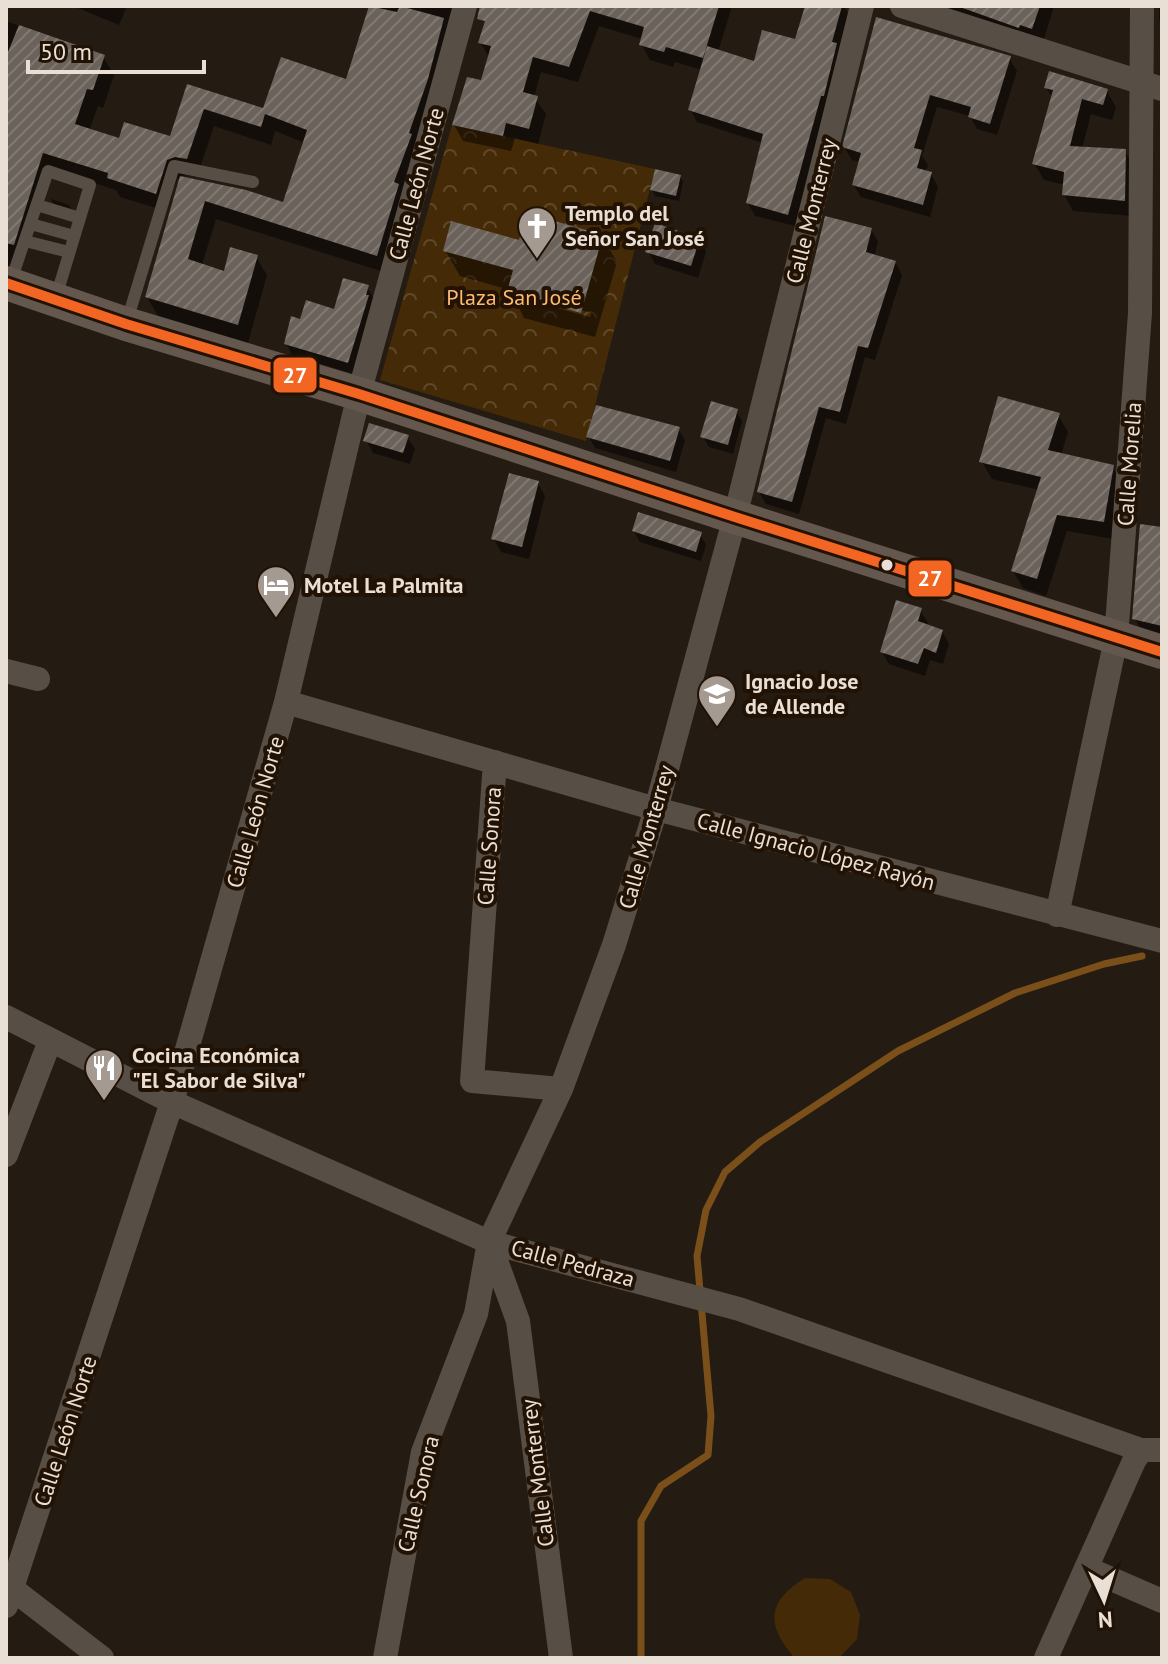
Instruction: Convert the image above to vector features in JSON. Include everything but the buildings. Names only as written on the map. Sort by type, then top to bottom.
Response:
[{"type":"main road","points":[[8,284],[1162,652]]},
{"type":"street","name":"Calle León Norte","points":[[9,1592],[172,1102],[286,702],[359,394],[465,6]]},
{"type":"street","name":"Calle Monterrey","points":[[561,1658],[518,1321],[489,1242],[561,1089],[614,945],[656,809],[735,517],[862,6]]},
{"type":"street","points":[[902,6],[1153,86]]},
{"type":"street","name":"Calle Morelia","points":[[1057,915],[1116,639],[1153,86],[1142,6]]},
{"type":"street","points":[[6,671],[38,679]]},
{"type":"street","name":"Calle Ignacio López Rayón","points":[[286,702],[656,809],[1155,940]]},
{"type":"street","name":"Calle Sonora","points":[[495,762],[472,1081],[561,1089]]},
{"type":"street","name":"Calle Pedraza","points":[[6,1017],[172,1102],[489,1242],[688,1293],[1156,1446]]},
{"type":"street","points":[[6,1155],[50,1041]]},
{"type":"street","name":"Calle Sonora","points":[[385,1658],[423,1452],[476,1314],[489,1242]]},
{"type":"street","points":[[1046,1658],[1134,1461],[1156,1446]]},
{"type":"street","points":[[1086,1568],[1162,1601]]},
{"type":"street","points":[[9,1592],[102,1658]]},
{"type":"lane","points":[[126,324],[174,166],[253,182]]},
{"type":"lane","points":[[8,284],[48,171],[90,185],[55,300]]},
{"type":"lane","points":[[37,205],[80,218]]},
{"type":"lane","points":[[31,224],[74,236]]},
{"type":"lane","points":[[25,241],[69,252]]},
{"type":"green space","name":"Plaza San José","points":[[452,125],[655,169],[586,441],[380,380]]},
{"type":"green space","points":[[805,1578],[830,1579],[851,1592],[860,1615],[857,1639],[840,1657],[793,1656],[778,1633],[775,1613],[778,1604]]},
{"type":"waterway","points":[[641,1658],[641,1521],[661,1486],[708,1455],[711,1416],[697,1256],[706,1210],[725,1172],[760,1142],[898,1051],[1015,993],[1104,964],[1142,956]]},
{"type":"transit line","name":"27","points":[[6,283],[126,324],[359,394],[1162,652]]},
{"type":"place","name":"Templo del Señor San José","points":[[537,260]]},
{"type":"place","name":"Motel La Palmita","points":[[276,619]]},
{"type":"place","name":"Ignacio Jose de Allende","points":[[717,728]]},
{"type":"place","name":"Cocina Económica \"El Sabor de Silva\"","points":[[104,1102]]}]
